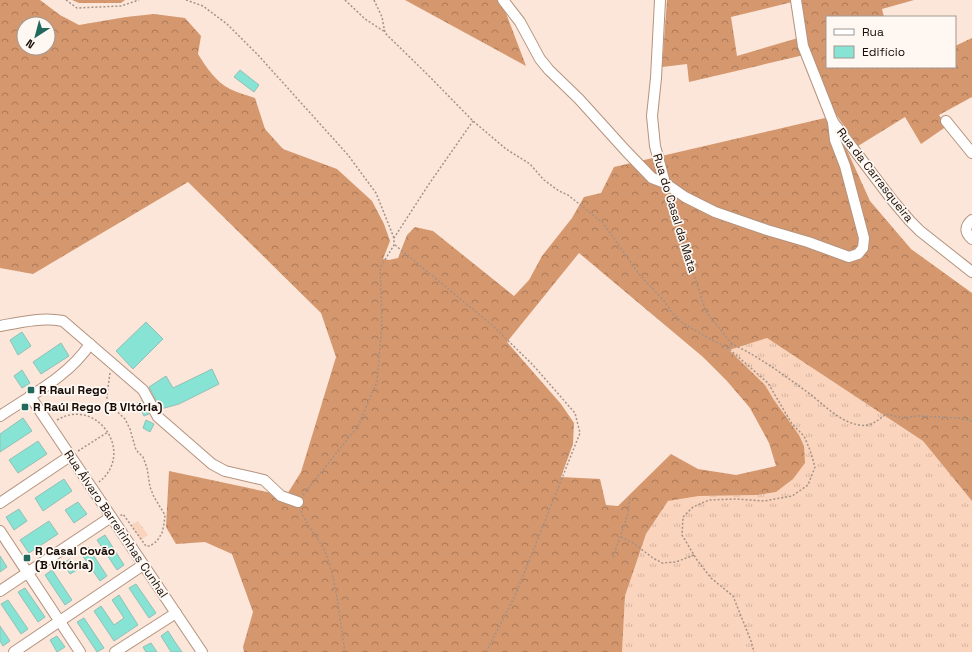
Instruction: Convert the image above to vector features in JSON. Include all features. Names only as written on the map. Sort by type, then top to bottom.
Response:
[{"type":"street","points":[[504,0],[520,22],[540,59],[549,70],[579,99],[652,178],[664,183],[685,197],[715,212],[849,257],[858,254],[863,248],[864,238],[845,166],[835,140],[834,122],[803,46],[796,0]]},
{"type":"street","name":"Rua do Casal da Mata","points":[[660,0],[656,78],[652,116],[655,146],[664,183]]},
{"type":"street","points":[[946,121],[972,153]]},
{"type":"street","name":"Rua da Carrasqueira","points":[[834,122],[893,201],[910,221],[920,231],[972,272]]},
{"type":"street","points":[[972,220],[966,228],[967,235],[972,239]]},
{"type":"street","points":[[955,258],[972,261]]},
{"type":"street","points":[[0,326],[51,318],[63,321],[143,390],[158,417],[212,464],[225,471],[264,480],[281,496],[298,502]]},
{"type":"street","points":[[0,416],[51,382],[74,364],[90,344]]},
{"type":"street","name":"Rua Álvaro Barreirinhas Cunhal","points":[[30,396],[202,652]]},
{"type":"street","points":[[0,503],[70,456]]},
{"type":"street","points":[[0,591],[27,572],[112,519]]},
{"type":"street","points":[[0,531],[80,652]]},
{"type":"street","points":[[14,652],[143,565]]},
{"type":"street","points":[[115,652],[176,613]]},
{"type":"path","points":[[66,0],[77,8],[121,6],[139,0]]},
{"type":"path","points":[[186,0],[203,6],[227,24],[258,55],[343,150],[376,193],[394,238],[394,245],[380,268],[382,322],[377,382],[358,426],[298,502],[304,518],[326,553],[332,573],[345,652]]},
{"type":"path","points":[[344,0],[365,19],[385,32],[473,121],[506,149],[530,164],[544,180],[559,191],[568,195],[603,223],[639,274],[665,302],[672,313],[684,324],[728,348],[768,383],[792,424],[804,436],[815,467],[808,485],[792,496],[764,501],[736,499],[709,500],[693,507],[683,517],[682,534],[694,555],[711,578],[733,596],[752,641],[754,652]]},
{"type":"path","points":[[374,0],[382,17],[385,32]]},
{"type":"path","points":[[394,238],[429,184],[473,121]]},
{"type":"path","name":"Rua do Casal da Mata","points":[[664,183],[706,312],[732,344]]},
{"type":"path","points":[[394,245],[492,325],[532,364],[575,413],[580,432],[515,596],[486,652]]},
{"type":"path","points":[[728,348],[732,344],[745,350],[784,375],[844,420],[859,425],[871,425],[886,414],[902,418],[919,416],[959,418],[972,421]]},
{"type":"path","points":[[110,362],[107,400],[127,424],[136,450],[143,457],[147,468],[150,487],[164,515],[164,524],[162,533],[157,540],[150,546],[146,546],[123,514],[112,519]]},
{"type":"path","points":[[49,425],[66,416],[80,415],[87,416],[99,422],[108,432],[113,444],[114,458],[106,476],[91,487]]},
{"type":"path","points":[[70,456],[108,432]]},
{"type":"path","points":[[613,557],[628,514],[630,496]]},
{"type":"path","points":[[621,537],[633,543],[652,558],[662,563],[676,562],[694,555]]},
{"type":"green space","points":[[0,0],[40,0],[60,15],[79,25],[154,14],[185,18],[201,36],[198,54],[208,69],[225,86],[236,92],[255,98],[265,129],[283,149],[337,169],[372,201],[384,224],[390,241],[383,259],[389,260],[398,258],[407,235],[415,227],[433,231],[514,296],[529,280],[542,256],[572,218],[584,197],[601,193],[614,167],[825,118],[846,148],[870,201],[911,249],[972,293],[972,501],[923,441],[767,338],[729,350],[765,385],[799,435],[804,446],[805,463],[793,479],[776,492],[757,495],[699,496],[668,501],[646,534],[625,596],[622,652],[244,652],[243,647],[253,612],[232,554],[205,542],[176,544],[166,527],[169,471],[286,496],[301,472],[336,357],[321,313],[188,182],[33,274],[0,268]],"holes":[[[579,253],[703,357],[727,381],[750,408],[769,443],[776,466],[736,475],[698,469],[671,454],[618,506],[606,505],[600,479],[561,477],[573,444],[574,423],[561,404],[507,342]]]},
{"type":"green space","points":[[72,0],[125,0],[121,3],[79,3]]},
{"type":"green space","points":[[405,0],[501,0],[526,66]]},
{"type":"green space","points":[[667,0],[792,0],[792,2],[731,17],[737,56],[798,38],[804,55],[689,82],[687,64],[662,67]]},
{"type":"green space","points":[[799,0],[914,0],[882,9],[884,16],[826,16],[826,68],[956,68],[956,46],[972,38],[972,97],[939,115],[947,126],[921,144],[905,117],[858,146],[833,110],[805,38]]},
{"type":"green space","points":[[767,338],[923,441],[972,501],[972,652],[622,652],[625,596],[646,534],[668,501],[699,496],[757,495],[776,492],[804,446],[799,435],[765,385],[728,350]]},
{"type":"green space","points":[[138,521],[148,535],[141,540],[131,525]]},
{"type":"building","points":[[240,70],[259,85],[254,92],[234,77]]},
{"type":"building","points":[[146,322],[163,339],[133,369],[116,351]]},
{"type":"building","points":[[22,332],[31,346],[18,355],[10,340]]},
{"type":"building","points":[[61,343],[69,356],[41,374],[33,362]]},
{"type":"building","points":[[212,369],[219,384],[179,404],[161,409],[149,387],[166,376],[173,388]]},
{"type":"building","points":[[22,370],[30,383],[22,388],[14,376]]},
{"type":"building","points":[[142,401],[149,414],[144,416],[137,403]]},
{"type":"building","points":[[23,418],[32,431],[0,452],[0,434]]},
{"type":"building","points":[[146,420],[154,424],[150,432],[143,428]]},
{"type":"building","points":[[38,441],[47,454],[18,473],[9,460]]},
{"type":"building","points":[[64,479],[72,491],[43,511],[35,498]]},
{"type":"building","points":[[78,502],[87,514],[74,523],[65,510]]},
{"type":"building","points":[[19,509],[27,521],[14,530],[6,517]]},
{"type":"building","points":[[49,521],[58,534],[29,553],[20,540]]},
{"type":"building","points":[[105,535],[124,565],[117,570],[97,540]]},
{"type":"building","points":[[88,547],[107,576],[100,581],[80,552]]},
{"type":"building","points":[[0,556],[7,567],[0,572]]},
{"type":"building","points":[[70,559],[77,570],[70,574],[63,563]]},
{"type":"building","points":[[52,570],[72,600],[65,605],[45,575]]},
{"type":"building","points":[[136,584],[156,613],[149,618],[129,588]]},
{"type":"building","points":[[25,588],[45,617],[38,622],[18,592]]},
{"type":"building","points":[[119,595],[138,625],[114,641],[94,611],[101,606],[114,625],[124,618],[112,600]]},
{"type":"building","points":[[8,600],[28,629],[21,634],[1,604]]},
{"type":"building","points":[[84,618],[104,648],[97,652],[77,622]]},
{"type":"building","points":[[0,626],[10,641],[3,646],[0,641]]},
{"type":"building","points":[[168,631],[182,652],[171,652],[161,636]]},
{"type":"building","points":[[57,636],[65,647],[57,652],[50,640]]},
{"type":"building","points":[[151,643],[157,652],[146,652],[143,647]]},
{"type":"place","name":"R Raul Rego","points":[[31,390]]},
{"type":"place","name":"R Raúl Rego (B Vitória)","points":[[25,407]]},
{"type":"place","name":"R Casal Covão (B Vitória)","points":[[27,558]]}]
